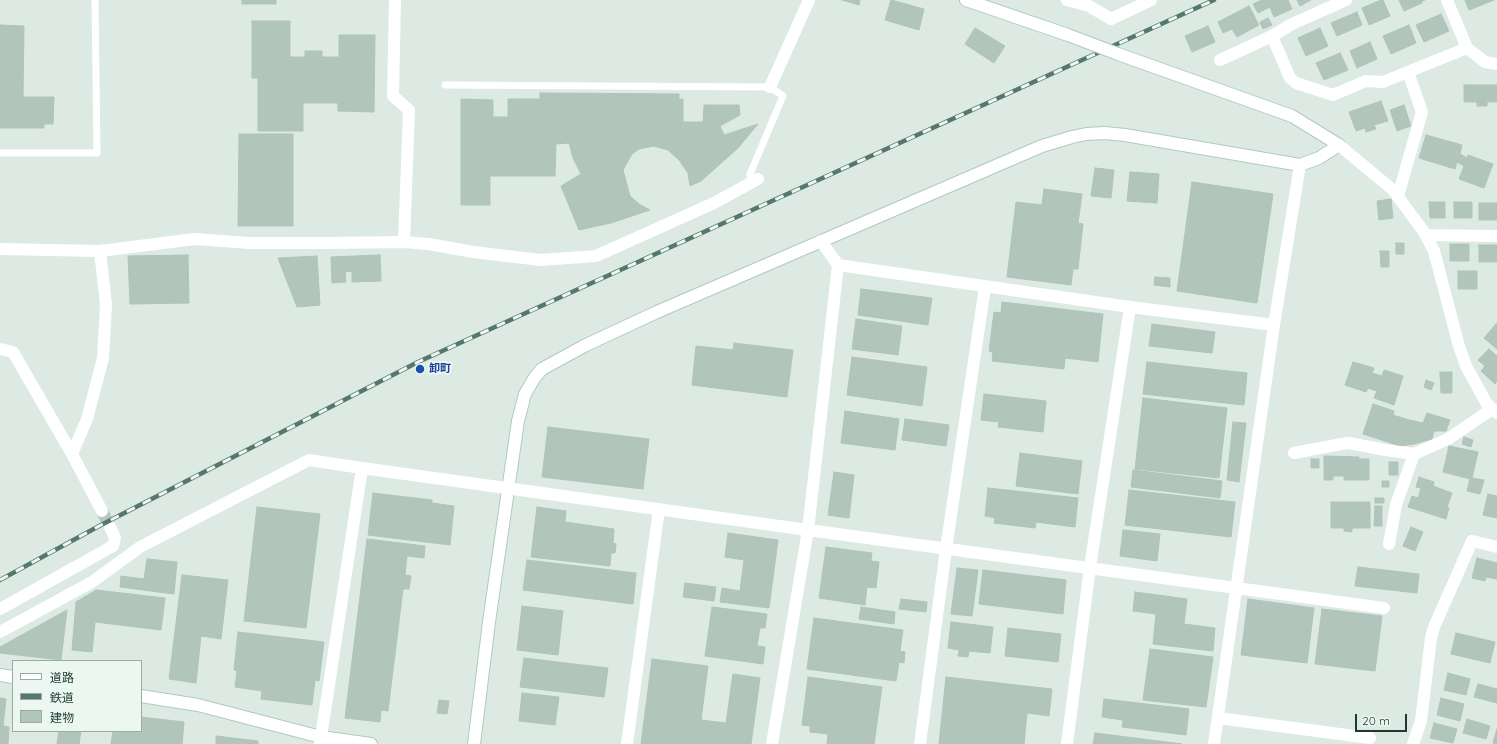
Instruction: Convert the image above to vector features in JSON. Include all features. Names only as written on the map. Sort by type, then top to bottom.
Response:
[{"type":"street","points":[[395,0],[393,96],[409,110],[404,242]]},
{"type":"street","points":[[770,87],[809,0]]},
{"type":"street","points":[[966,0],[1068,35],[1292,116],[1340,145],[1393,190],[1412,213],[1434,251],[1459,346],[1466,366],[1487,404],[1494,411],[1448,440],[1414,454],[1350,444],[1341,444],[1294,454]]},
{"type":"street","points":[[1067,0],[1089,6],[1111,19],[1151,0]]},
{"type":"street","points":[[1220,60],[1272,36],[1292,24],[1346,0]]},
{"type":"street","points":[[1447,0],[1467,48],[1485,62],[1497,64]]},
{"type":"street","points":[[1272,36],[1290,78],[1296,83],[1333,95],[1366,81],[1383,82],[1467,48]]},
{"type":"street","points":[[1398,196],[1422,112],[1408,72]]},
{"type":"street","points":[[474,744],[488,622],[518,421],[525,394],[535,377],[542,369],[586,345],[657,312],[1042,146],[1086,134],[1105,133],[1125,135],[1300,165],[1319,158],[1340,145]]},
{"type":"street","points":[[1214,744],[1274,325],[1300,165]]},
{"type":"street","points":[[0,249],[100,250],[195,238],[249,242],[404,242],[429,244],[473,252],[541,260],[596,256],[714,203],[755,181]]},
{"type":"street","points":[[1426,235],[1497,236]]},
{"type":"street","points":[[772,744],[808,530],[838,265],[821,241]]},
{"type":"street","points":[[72,454],[87,419],[103,358],[106,305],[100,250]]},
{"type":"street","points":[[838,265],[1130,307],[1274,325]]},
{"type":"street","points":[[920,744],[946,548],[985,287]]},
{"type":"street","points":[[1067,744],[1090,567],[1130,307]]},
{"type":"street","points":[[0,349],[13,352],[72,454],[102,511]]},
{"type":"street","points":[[1389,544],[1396,505],[1414,454]]},
{"type":"street","points":[[0,632],[92,582],[140,546],[309,460],[808,530],[1384,608]]},
{"type":"street","points":[[321,741],[362,468]]},
{"type":"street","points":[[626,744],[659,509]]},
{"type":"street","points":[[0,608],[113,546],[115,538],[110,527]]},
{"type":"street","points":[[1413,744],[1422,721],[1431,638],[1434,627],[1472,540],[1497,547]]},
{"type":"street","points":[[0,675],[12,677]]},
{"type":"street","points":[[142,696],[198,705],[321,741],[371,744]]},
{"type":"street","points":[[1218,718],[1370,738]]},
{"type":"lane","points":[[0,153],[97,153],[95,0]]},
{"type":"lane","points":[[445,85],[770,87],[783,96],[750,174],[755,181]]},
{"type":"building","points":[[242,0],[276,0],[276,4],[242,4]]},
{"type":"building","points":[[842,0],[860,0],[859,5]]},
{"type":"building","points":[[891,0],[924,9],[919,30],[885,20]]},
{"type":"building","points":[[1262,0],[1288,0],[1292,9],[1274,17],[1270,7],[1258,13],[1253,4]]},
{"type":"building","points":[[1297,0],[1311,0],[1300,6]]},
{"type":"building","points":[[1383,0],[1390,16],[1369,25],[1362,8]]},
{"type":"building","points":[[1399,0],[1425,0],[1422,1],[1422,3],[1404,11]]},
{"type":"building","points":[[1465,0],[1494,0],[1469,10]]},
{"type":"building","points":[[1249,6],[1259,25],[1237,37],[1232,29],[1223,33],[1218,22]]},
{"type":"building","points":[[1357,12],[1362,25],[1337,36],[1331,23]]},
{"type":"building","points":[[1441,14],[1449,31],[1424,42],[1416,25]]},
{"type":"building","points":[[1268,18],[1272,25],[1263,29],[1260,22]]},
{"type":"building","points":[[252,21],[290,21],[290,57],[305,57],[305,51],[322,51],[322,57],[339,57],[339,35],[375,35],[374,112],[338,111],[338,103],[303,103],[303,131],[258,131],[258,78],[252,78]]},
{"type":"building","points":[[0,25],[24,26],[23,97],[54,97],[53,124],[44,124],[44,128],[0,128]]},
{"type":"building","points":[[1409,25],[1416,43],[1391,54],[1383,36]]},
{"type":"building","points":[[1208,26],[1215,42],[1192,52],[1185,36]]},
{"type":"building","points":[[975,28],[1005,46],[994,63],[965,44]]},
{"type":"building","points":[[1320,28],[1328,46],[1306,56],[1298,38]]},
{"type":"building","points":[[1370,42],[1377,59],[1357,68],[1350,51]]},
{"type":"building","points":[[1340,53],[1348,70],[1324,80],[1316,63]]},
{"type":"building","points":[[1464,85],[1497,85],[1497,102],[1487,102],[1487,106],[1477,106],[1477,102],[1464,102]]},
{"type":"building","points":[[540,93],[679,94],[679,99],[683,99],[683,122],[703,122],[704,105],[739,105],[740,115],[720,126],[724,135],[758,124],[738,148],[701,181],[690,186],[688,173],[679,160],[668,150],[654,146],[639,149],[632,154],[623,170],[630,196],[639,204],[650,210],[611,223],[579,230],[561,186],[581,174],[573,158],[569,143],[556,144],[555,176],[490,176],[490,205],[461,205],[461,99],[493,100],[493,117],[508,117],[508,99],[540,99]]},
{"type":"building","points":[[1381,101],[1388,121],[1374,125],[1376,129],[1366,132],[1365,128],[1356,131],[1349,112]]},
{"type":"building","points":[[1404,105],[1411,126],[1397,131],[1390,110]]},
{"type":"building","points":[[239,134],[293,134],[293,226],[238,226]]},
{"type":"building","points":[[1426,135],[1462,145],[1460,154],[1467,158],[1468,155],[1493,164],[1484,188],[1459,179],[1464,166],[1457,162],[1455,169],[1419,158]]},
{"type":"building","points":[[1095,168],[1114,170],[1111,198],[1091,196]]},
{"type":"building","points":[[1130,172],[1159,174],[1157,203],[1127,201]]},
{"type":"building","points":[[1192,182],[1273,194],[1257,303],[1177,291]]},
{"type":"building","points":[[1044,189],[1082,194],[1078,223],[1083,224],[1078,269],[1073,269],[1071,285],[1007,277],[1016,202],[1042,205]]},
{"type":"building","points":[[1391,199],[1393,218],[1379,220],[1377,201]]},
{"type":"building","points":[[1429,202],[1445,202],[1445,218],[1430,218]]},
{"type":"building","points":[[1454,202],[1472,202],[1472,218],[1454,218]]},
{"type":"building","points":[[1479,203],[1497,203],[1497,220],[1479,220]]},
{"type":"building","points":[[1396,243],[1404,243],[1404,254],[1396,254]]},
{"type":"building","points":[[1450,244],[1469,244],[1469,261],[1450,261]]},
{"type":"building","points":[[1479,245],[1497,245],[1497,262],[1479,262]]},
{"type":"building","points":[[1380,251],[1389,251],[1389,267],[1381,267]]},
{"type":"building","points":[[188,255],[189,303],[130,304],[128,256]]},
{"type":"building","points":[[380,255],[381,281],[352,282],[352,271],[345,272],[346,282],[332,283],[331,257]]},
{"type":"building","points":[[317,256],[320,305],[297,307],[278,258]]},
{"type":"building","points":[[1458,271],[1477,271],[1477,289],[1458,289]]},
{"type":"building","points":[[1155,277],[1170,278],[1170,287],[1154,285]]},
{"type":"building","points":[[861,289],[932,298],[928,325],[858,315]]},
{"type":"building","points":[[1002,302],[1103,314],[1098,362],[1065,358],[1064,369],[992,361],[993,352],[989,351],[994,312],[1001,313]]},
{"type":"building","points":[[856,319],[902,326],[898,355],[852,349]]},
{"type":"building","points":[[1152,324],[1215,332],[1212,353],[1149,346]]},
{"type":"building","points":[[1497,324],[1497,349],[1484,338]]},
{"type":"building","points":[[734,343],[793,350],[787,397],[692,385],[696,346],[733,350]]},
{"type":"building","points":[[1489,349],[1497,356],[1497,381],[1495,384],[1481,371],[1485,366],[1478,360]]},
{"type":"building","points":[[852,357],[927,367],[922,406],[847,395]]},
{"type":"building","points":[[1147,362],[1247,373],[1244,405],[1143,394]]},
{"type":"building","points":[[1353,362],[1374,368],[1372,373],[1382,376],[1384,370],[1403,376],[1394,405],[1374,398],[1377,391],[1368,388],[1366,392],[1345,385]]},
{"type":"building","points":[[1440,372],[1452,372],[1452,393],[1441,393]]},
{"type":"building","points":[[1426,380],[1434,383],[1431,390],[1424,387]]},
{"type":"building","points":[[984,394],[1046,401],[1043,432],[998,427],[999,422],[981,420]]},
{"type":"building","points":[[1143,398],[1227,408],[1219,478],[1135,469]]},
{"type":"building","points":[[1373,404],[1394,411],[1393,415],[1423,423],[1427,413],[1450,420],[1446,431],[1434,431],[1432,439],[1400,446],[1363,434]]},
{"type":"building","points":[[845,411],[899,419],[895,450],[841,443]]},
{"type":"building","points":[[905,419],[949,425],[946,446],[902,440]]},
{"type":"building","points":[[1233,422],[1246,423],[1239,482],[1227,480]]},
{"type":"building","points":[[548,427],[649,439],[643,489],[542,477]]},
{"type":"building","points":[[1464,437],[1473,440],[1471,447],[1462,444]]},
{"type":"building","points":[[1449,446],[1478,452],[1472,478],[1484,480],[1480,494],[1467,491],[1470,479],[1443,472]]},
{"type":"building","points":[[1020,453],[1082,461],[1078,494],[1016,486]]},
{"type":"building","points":[[1324,456],[1359,457],[1359,459],[1369,459],[1369,480],[1344,480],[1344,476],[1333,476],[1333,480],[1324,480]]},
{"type":"building","points":[[1311,459],[1319,459],[1319,468],[1311,468]]},
{"type":"building","points":[[1389,462],[1398,462],[1398,475],[1389,475]]},
{"type":"building","points":[[1133,470],[1222,481],[1220,498],[1131,487]]},
{"type":"building","points":[[834,472],[854,475],[849,518],[828,515]]},
{"type":"building","points":[[1419,477],[1434,482],[1433,486],[1452,493],[1447,507],[1449,508],[1446,519],[1408,507],[1412,496],[1418,498],[1421,488],[1416,487]]},
{"type":"building","points":[[1382,481],[1389,481],[1389,487],[1382,487]]},
{"type":"building","points":[[988,488],[1078,498],[1075,527],[1036,522],[1035,528],[994,523],[995,518],[985,516]]},
{"type":"building","points":[[1129,490],[1235,502],[1231,537],[1125,525]]},
{"type":"building","points":[[373,493],[432,500],[432,503],[454,506],[450,545],[368,535]]},
{"type":"building","points":[[1488,494],[1497,496],[1497,518],[1483,515]]},
{"type":"building","points":[[1375,498],[1384,498],[1384,503],[1375,503]]},
{"type":"building","points":[[1331,502],[1370,502],[1370,528],[1352,528],[1352,532],[1344,531],[1344,528],[1331,528]]},
{"type":"building","points":[[1375,506],[1382,506],[1382,526],[1374,526]]},
{"type":"building","points":[[257,507],[320,514],[306,628],[244,621]]},
{"type":"building","points":[[537,507],[566,511],[565,522],[614,529],[613,543],[616,544],[615,553],[611,553],[610,566],[531,557]]},
{"type":"building","points":[[1411,527],[1423,532],[1415,551],[1403,546]]},
{"type":"building","points":[[1123,530],[1160,534],[1157,561],[1120,556]]},
{"type":"building","points":[[728,533],[778,540],[769,608],[720,602],[722,588],[740,591],[744,560],[725,557]]},
{"type":"building","points":[[367,539],[425,546],[424,558],[407,556],[405,575],[411,576],[409,589],[403,589],[388,711],[381,710],[380,722],[345,718]]},
{"type":"building","points":[[826,547],[872,553],[871,561],[879,562],[876,588],[867,587],[865,605],[819,598]]},
{"type":"building","points":[[1477,558],[1497,563],[1497,579],[1486,577],[1485,581],[1472,578]]},
{"type":"building","points":[[147,559],[177,562],[174,594],[120,587],[121,576],[144,579]]},
{"type":"building","points":[[527,560],[636,573],[633,604],[523,590]]},
{"type":"building","points":[[1358,567],[1419,574],[1417,593],[1355,586]]},
{"type":"building","points":[[957,568],[978,570],[972,616],[951,614]]},
{"type":"building","points":[[983,570],[1066,580],[1063,614],[979,604]]},
{"type":"building","points":[[182,575],[228,580],[221,639],[201,636],[196,683],[169,679]]},
{"type":"building","points":[[685,583],[716,587],[714,601],[683,597]]},
{"type":"building","points":[[96,590],[165,598],[161,630],[95,622],[92,652],[72,650],[76,602]]},
{"type":"building","points":[[1135,592],[1187,599],[1184,624],[1215,628],[1213,651],[1153,644],[1156,614],[1133,611]]},
{"type":"building","points":[[901,599],[927,602],[926,612],[899,609]]},
{"type":"building","points":[[1248,599],[1314,608],[1307,663],[1241,655]]},
{"type":"building","points":[[522,606],[563,611],[558,655],[517,650]]},
{"type":"building","points":[[712,607],[767,614],[765,628],[760,628],[757,646],[765,647],[763,664],[705,656]]},
{"type":"building","points":[[861,607],[895,612],[894,624],[859,619]]},
{"type":"building","points":[[1322,609],[1382,616],[1375,671],[1315,664]]},
{"type":"building","points":[[67,610],[61,660],[0,653],[0,647]]},
{"type":"building","points":[[814,618],[903,630],[900,651],[905,652],[904,663],[899,662],[896,681],[807,669]]},
{"type":"building","points":[[951,622],[993,627],[990,653],[969,651],[968,657],[958,656],[959,650],[948,648]]},
{"type":"building","points":[[1008,628],[1061,634],[1058,662],[1005,656]]},
{"type":"building","points":[[238,632],[324,642],[319,681],[315,680],[312,705],[261,699],[262,691],[235,687],[237,671],[234,670]]},
{"type":"building","points":[[1456,633],[1495,642],[1490,663],[1451,654]]},
{"type":"building","points":[[1150,649],[1213,657],[1206,707],[1143,700]]},
{"type":"building","points":[[524,658],[608,668],[604,697],[520,687]]},
{"type":"building","points":[[652,659],[708,666],[701,720],[726,723],[733,674],[760,678],[751,744],[641,744]]},
{"type":"building","points":[[1448,673],[1470,679],[1466,695],[1444,690]]},
{"type":"building","points":[[808,677],[882,687],[874,744],[827,744],[828,734],[810,732],[810,726],[802,725]]},
{"type":"building","points":[[946,677],[1052,689],[1049,716],[1027,713],[1024,744],[939,744]]},
{"type":"building","points":[[1478,684],[1497,689],[1497,703],[1474,697]]},
{"type":"building","points":[[522,693],[559,697],[555,725],[519,721]]},
{"type":"building","points":[[0,698],[6,699],[3,726],[9,727],[8,744],[0,744]]},
{"type":"building","points":[[1441,698],[1464,704],[1460,721],[1437,715]]},
{"type":"building","points":[[1104,699],[1189,709],[1186,735],[1122,727],[1123,720],[1102,717]]},
{"type":"building","points":[[439,700],[449,701],[447,714],[437,713]]},
{"type":"building","points":[[142,717],[184,722],[182,744],[111,744],[113,732],[142,732]]},
{"type":"building","points":[[1467,719],[1490,726],[1486,739],[1463,733]]},
{"type":"building","points":[[1434,723],[1457,729],[1453,743],[1430,738]]},
{"type":"building","points":[[1497,729],[1497,744],[1493,743]]},
{"type":"building","points":[[59,732],[81,732],[79,744],[57,744]]},
{"type":"building","points":[[1095,733],[1182,744],[1093,744]]},
{"type":"building","points":[[216,736],[258,741],[258,744],[216,744]]},
{"type":"tunnel","points":[[102,511],[110,527]]},
{"type":"railway","points":[[0,580],[101,525],[418,362],[1214,0]]},
{"type":"place","name":"卸町","points":[[420,369]]}]
